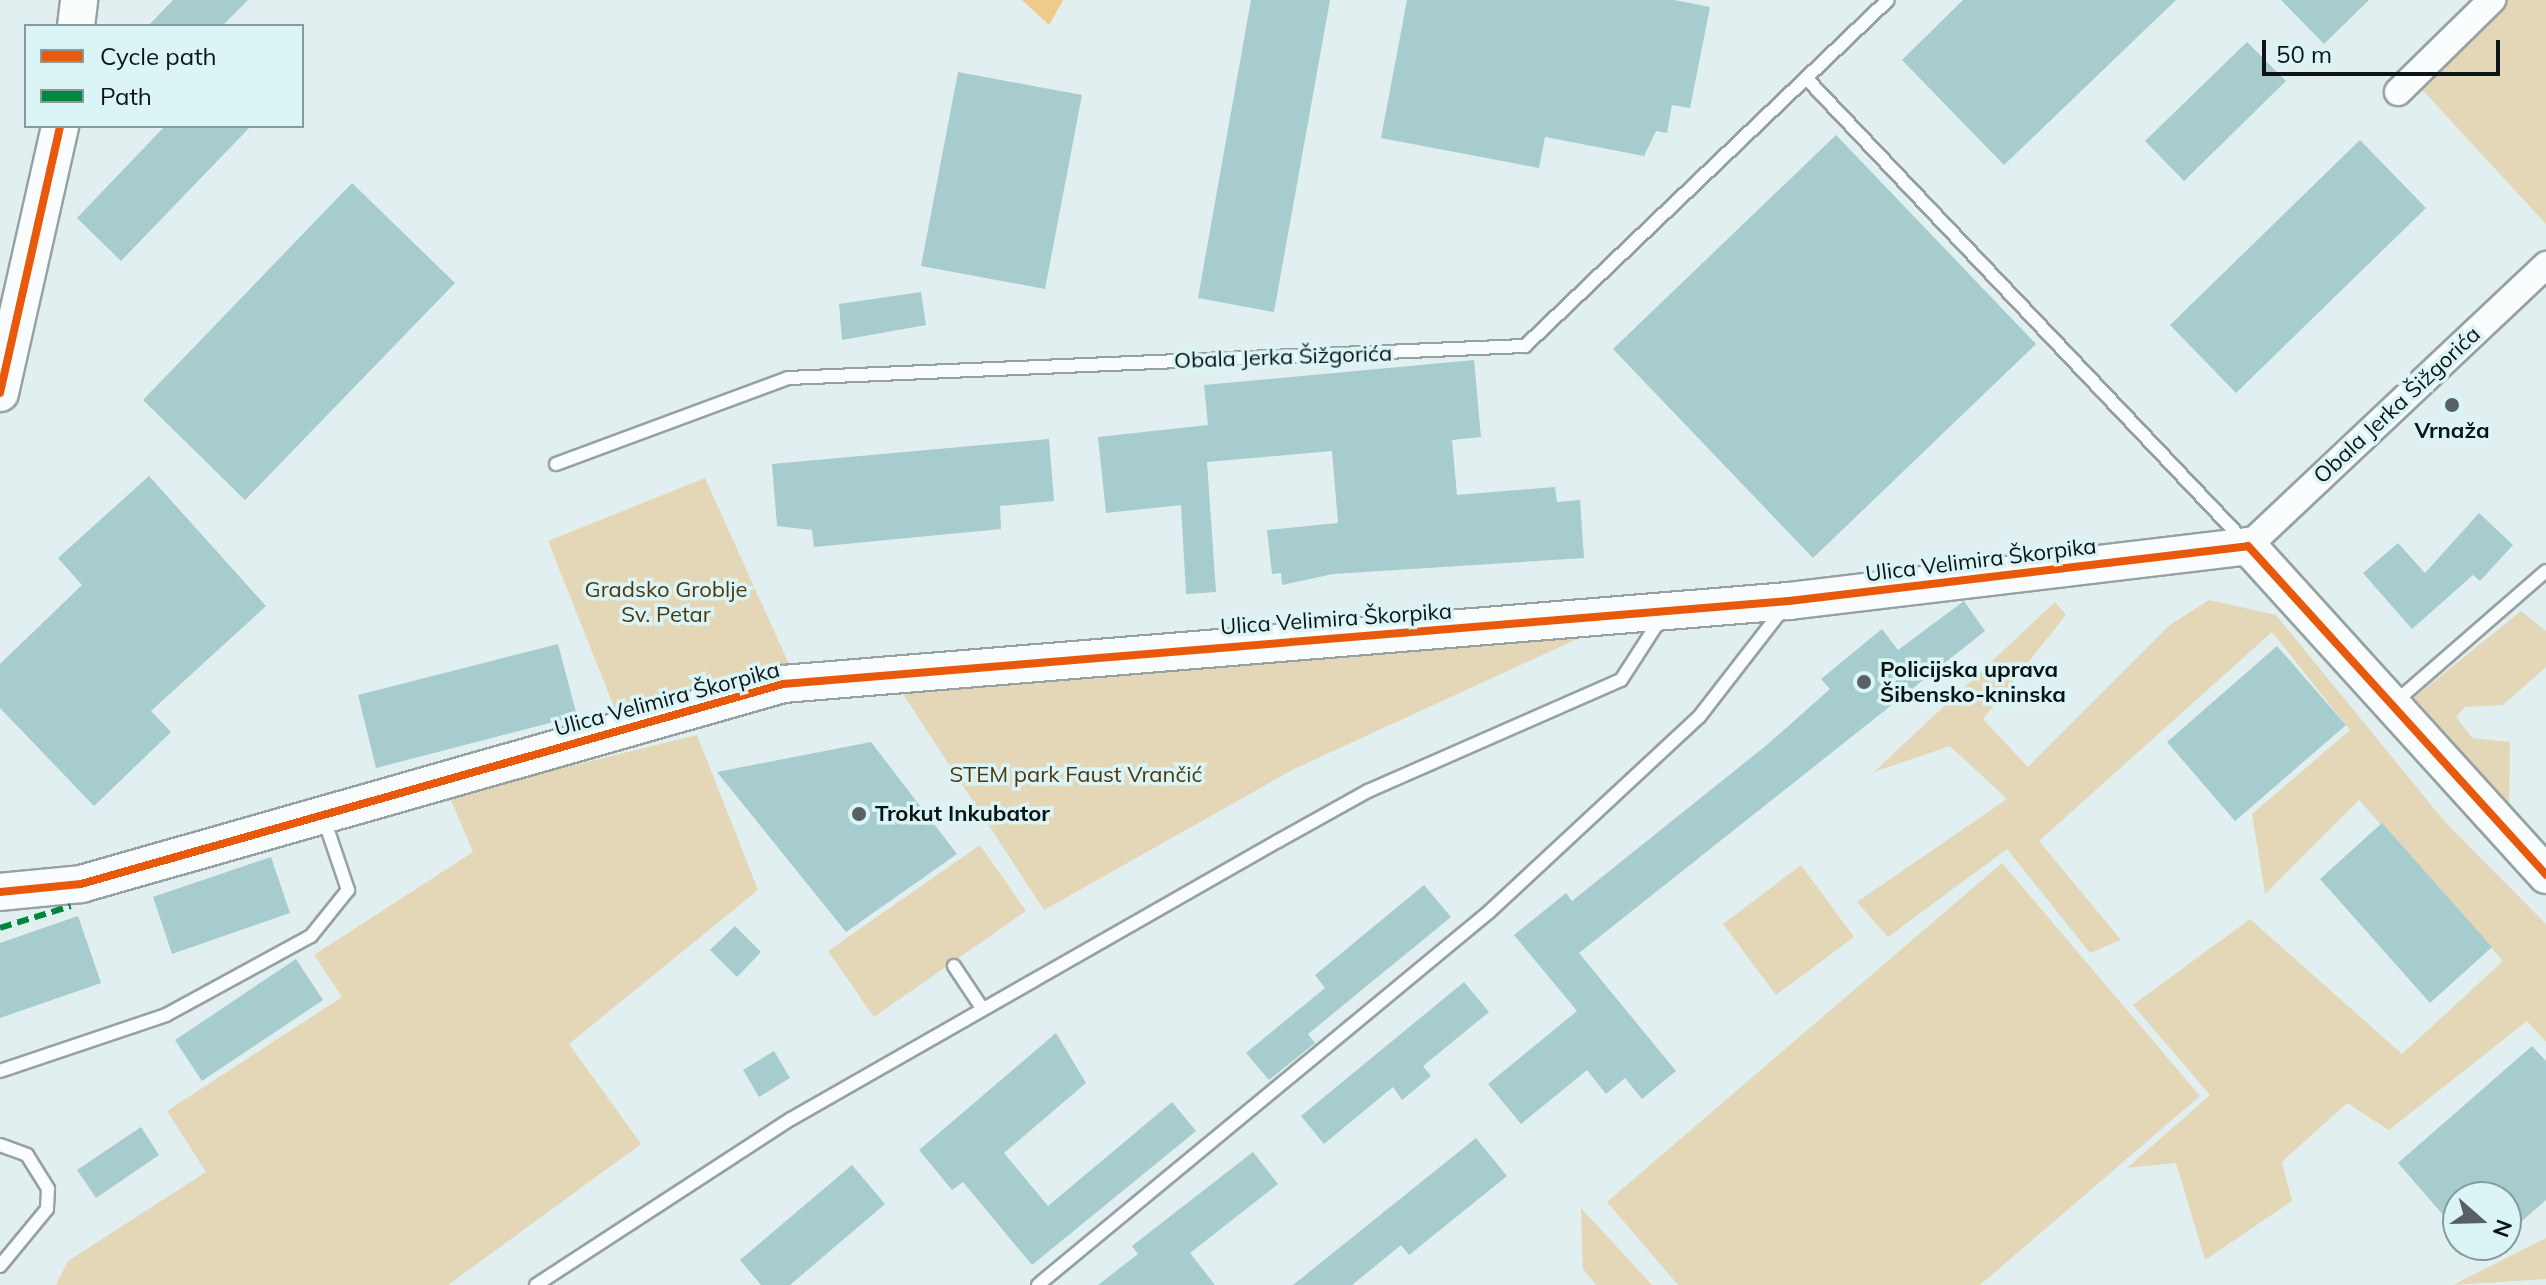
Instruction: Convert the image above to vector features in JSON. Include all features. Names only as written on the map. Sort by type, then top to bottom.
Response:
[{"type":"street","points":[[76,24],[79,0]]},
{"type":"street","points":[[2398,92],[2492,0]]},
{"type":"street","points":[[0,393],[60,128]]},
{"type":"street","name":"Obala Jerka Šižgorića","points":[[2248,546],[2544,270]]},
{"type":"street","points":[[2248,546],[2546,875]]},
{"type":"street","name":"Ulica Velimira Škorpika","points":[[3,890],[81,884],[322,812],[783,684],[1789,601],[2248,546]]},
{"type":"lane","name":"Obala Jerka Šižgorića","points":[[556,464],[788,378],[1525,346],[1888,0]]},
{"type":"lane","points":[[1806,78],[2248,546]]},
{"type":"lane","points":[[2392,705],[2546,571]]},
{"type":"lane","points":[[1038,1285],[1489,912],[1699,717],[1789,601]]},
{"type":"lane","points":[[536,1285],[791,1119],[1368,791],[1621,680],[1665,612]]},
{"type":"lane","points":[[0,1071],[166,1015],[311,936],[348,890],[322,812]]},
{"type":"lane","points":[[954,966],[982,1008]]},
{"type":"lane","points":[[0,1145],[27,1155],[48,1189],[47,1209],[0,1266]]},
{"type":"green space","points":[[2503,0],[2546,0],[2546,224],[2416,83]]},
{"type":"green space","name":"Gradsko Groblje Sv. Petar","points":[[705,478],[789,664],[618,717],[548,541]]},
{"type":"green space","points":[[2209,600],[2276,615],[2445,822],[2546,924],[2546,1042],[2527,1021],[2389,1130],[2347,1103],[2282,1162],[2292,1201],[2205,1260],[2176,1163],[2127,1168],[2210,1095],[2133,1005],[2250,919],[2402,1054],[2503,961],[2359,800],[2265,894],[2252,814],[2350,730],[2272,632],[2039,841],[2121,940],[2090,953],[2007,849],[1888,937],[1857,902],[2007,799],[1950,746],[1874,772],[2055,602],[2066,615],[1983,719],[2028,767],[2170,625]]},
{"type":"green space","points":[[2521,611],[2546,631],[2546,667],[2503,705],[2465,707],[2456,717],[2472,738],[2510,742],[2509,816],[2411,700]]},
{"type":"green space","name":"STEM park Faust Vrančić","points":[[1586,635],[1294,769],[1044,910],[899,688]]},
{"type":"green space","points":[[697,735],[758,890],[569,1044],[641,1144],[448,1285],[56,1285],[68,1261],[206,1172],[167,1111],[342,997],[314,955],[473,852],[449,796]]},
{"type":"green space","points":[[980,845],[1026,911],[874,1017],[828,951]]},
{"type":"green space","points":[[2002,863],[2200,1096],[1980,1285],[1678,1285],[1607,1202]]},
{"type":"green space","points":[[1801,865],[1854,937],[1776,995],[1723,924]]},
{"type":"green space","points":[[1581,1208],[1652,1285],[1596,1285],[1583,1269]]},
{"type":"green space","points":[[2546,1238],[2546,1279],[2453,1285],[2500,1261],[2522,1261],[2522,1250]]},
{"type":"shaded area","points":[[1022,0],[1063,0],[1049,25]]},
{"type":"building","points":[[173,0],[248,0],[224,24],[150,24]]},
{"type":"building","points":[[1251,0],[1330,0],[1274,312],[1198,298]]},
{"type":"building","points":[[1407,0],[1674,0],[1710,7],[1690,108],[1672,105],[1667,133],[1656,131],[1644,156],[1545,137],[1539,168],[1381,138]]},
{"type":"building","points":[[1963,0],[2176,0],[2004,165],[1902,60]]},
{"type":"building","points":[[2281,0],[2369,0],[2324,44]]},
{"type":"building","points":[[2247,42],[2286,81],[2184,181],[2145,141]]},
{"type":"building","points":[[958,72],[1082,95],[1045,289],[921,266]]},
{"type":"building","points":[[163,128],[249,128],[121,261],[77,218]]},
{"type":"building","points":[[1836,135],[2036,344],[1813,558],[1613,349]]},
{"type":"building","points":[[2360,140],[2426,208],[2236,393],[2170,325]]},
{"type":"building","points":[[352,183],[455,283],[245,500],[143,400]]},
{"type":"building","points":[[921,292],[926,325],[842,340],[839,304]]},
{"type":"building","points":[[1474,360],[1481,437],[1452,440],[1457,495],[1555,487],[1557,502],[1580,500],[1584,558],[1333,574],[1282,585],[1281,573],[1272,574],[1267,530],[1338,523],[1332,451],[1207,462],[1216,592],[1186,594],[1181,505],[1106,513],[1098,437],[1208,425],[1204,385]]},
{"type":"building","points":[[1049,439],[1054,501],[1000,506],[1001,529],[814,547],[812,530],[777,526],[772,464]]},
{"type":"building","points":[[149,476],[266,606],[151,711],[171,732],[94,806],[0,708],[0,664],[82,585],[58,558]]},
{"type":"building","points":[[2479,513],[2513,545],[2480,581],[2473,575],[2412,629],[2363,573],[2398,543],[2425,573]]},
{"type":"building","points":[[1964,601],[1985,631],[1579,953],[1676,1071],[1642,1099],[1625,1078],[1606,1094],[1587,1070],[1521,1124],[1488,1084],[1577,1011],[1514,935],[1566,893],[1572,901],[1768,744],[1830,689],[1821,679],[1882,629],[1898,650]]},
{"type":"building","points":[[558,644],[577,716],[376,768],[358,695]]},
{"type":"building","points":[[2277,646],[2346,725],[2235,821],[2167,742]]},
{"type":"building","points":[[871,742],[957,854],[846,932],[717,772]]},
{"type":"building","points":[[2382,823],[2492,947],[2430,1003],[2320,879]]},
{"type":"building","points":[[271,857],[290,913],[172,954],[153,897]]},
{"type":"building","points":[[1424,885],[1451,917],[1308,1034],[1315,1043],[1269,1080],[1246,1053],[1325,988],[1315,975]]},
{"type":"building","points":[[78,916],[101,983],[0,1018],[0,943]]},
{"type":"building","points":[[735,926],[761,952],[737,977],[710,950]]},
{"type":"building","points":[[296,959],[323,1000],[202,1081],[175,1040]]},
{"type":"building","points":[[1464,982],[1489,1012],[1423,1066],[1431,1076],[1402,1100],[1393,1087],[1324,1144],[1301,1116]]},
{"type":"building","points":[[1056,1033],[1086,1083],[1004,1153],[1048,1206],[1172,1102],[1196,1131],[1032,1265],[963,1182],[952,1190],[919,1150]]},
{"type":"building","points":[[2532,1046],[2546,1061],[2546,1200],[2522,1221],[2522,1181],[2442,1181],[2442,1214],[2398,1163]]},
{"type":"building","points":[[774,1051],[790,1078],[759,1097],[743,1070]]},
{"type":"building","points":[[141,1127],[159,1155],[96,1198],[77,1170]]},
{"type":"building","points":[[1476,1138],[1507,1176],[1409,1255],[1401,1245],[1352,1285],[1293,1285]]},
{"type":"building","points":[[1253,1152],[1278,1184],[1190,1253],[1215,1285],[1098,1285],[1138,1254],[1132,1246]]},
{"type":"building","points":[[852,1165],[885,1204],[790,1285],[761,1285],[740,1260]]},
{"type":"marked path","points":[[0,928],[71,906]]},
{"type":"cycle path","points":[[0,393],[60,128]]},
{"type":"cycle path","points":[[0,892],[81,884],[783,684],[1789,601],[2248,546],[2546,875]]},
{"type":"place","name":"Vrnaža","points":[[2452,405]]},
{"type":"place","name":"Policijska uprava Šibensko-kninska","points":[[1864,682]]},
{"type":"place","name":"Trokut Inkubator","points":[[859,814]]}]
